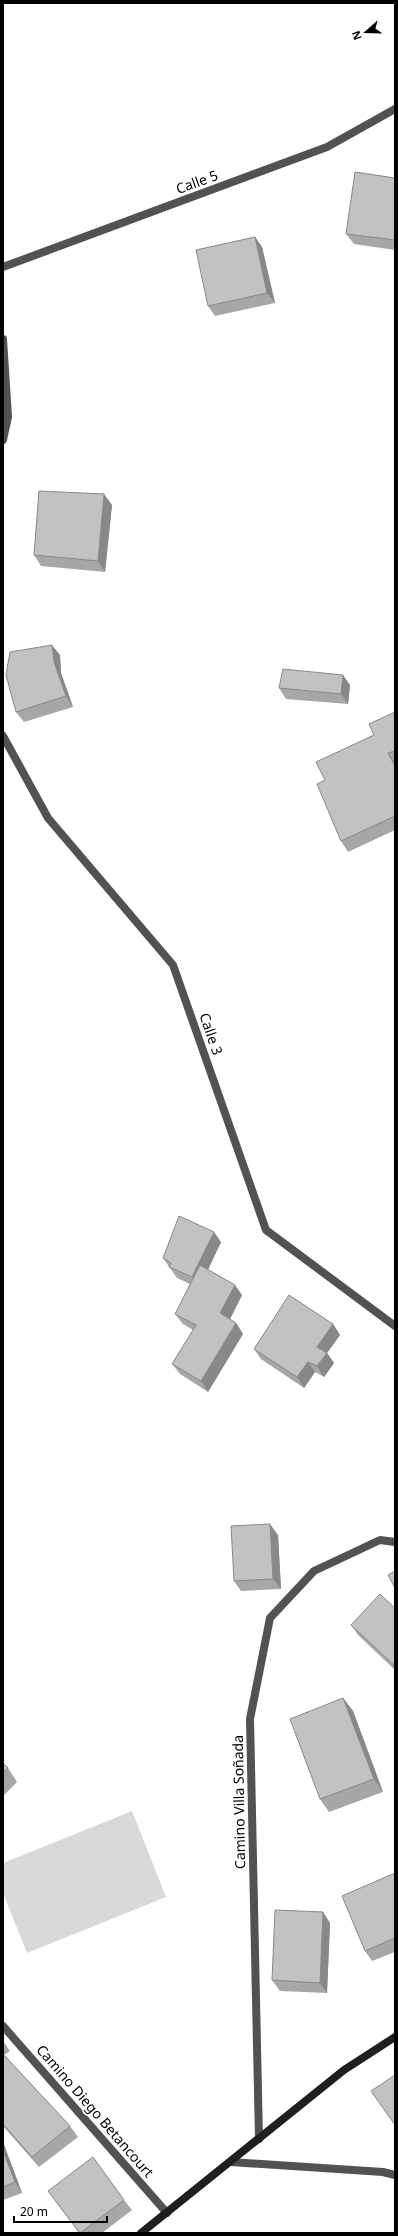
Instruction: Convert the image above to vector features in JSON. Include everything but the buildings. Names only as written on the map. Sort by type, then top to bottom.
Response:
[{"type":"street","name":"Calle 5","points":[[3,267],[327,147],[395,109]]},
{"type":"street","points":[[3,339],[8,417],[3,440]]},
{"type":"street","name":"Calle 3","points":[[3,736],[48,818],[173,965],[266,1230],[395,1326]]},
{"type":"street","name":"Camino Villa Soñada","points":[[259,2139],[250,1719],[270,1618],[314,1571],[380,1540],[395,1542]]},
{"type":"street","name":"Camino Diego Betancourt","points":[[3,2026],[167,2213]]},
{"type":"street","points":[[141,2233],[344,2070],[395,2037]]},
{"type":"street","points":[[231,2162],[382,2172],[395,2175]]},
{"type":"shaded area","points":[[132,1811],[166,1897],[27,1953],[3,1893],[3,1863]]}]
